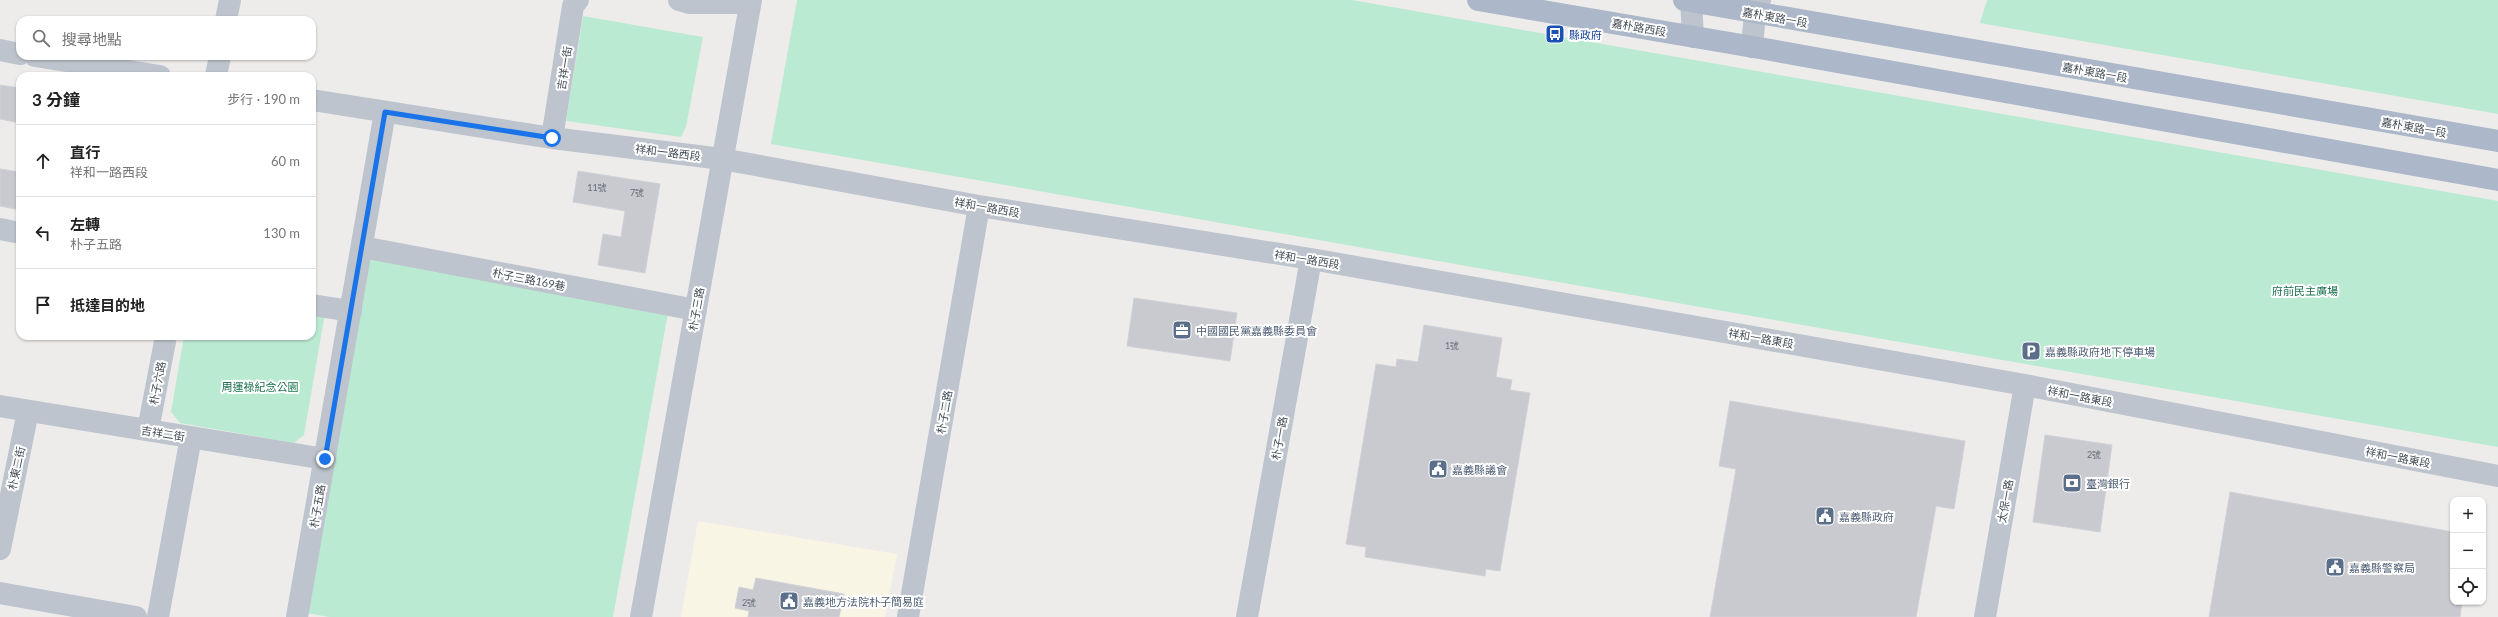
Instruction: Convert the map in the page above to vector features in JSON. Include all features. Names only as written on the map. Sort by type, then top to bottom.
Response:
[{"type":"main road","name":"嘉朴路西段","points":[[1478,0],[1752,47]]},
{"type":"main road","name":"嘉朴東路一段","points":[[1689,0],[1758,7],[2498,142]]},
{"type":"main road","points":[[1752,47],[2498,180]]},
{"type":"street","points":[[227,16],[230,0]]},
{"type":"street","points":[[679,0],[689,3],[750,1]]},
{"type":"street","points":[[1689,0],[1694,37]]},
{"type":"street","name":"朴子三路","points":[[640,617],[750,1]]},
{"type":"street","name":"吉祥一街","points":[[552,138],[573,2]]},
{"type":"street","points":[[1752,47],[1758,7]]},
{"type":"street","points":[[0,50],[16,53]]},
{"type":"street","points":[[60,60],[135,72]]},
{"type":"street","points":[[217,72],[219,60]]},
{"type":"street","name":"祥和一路西段","points":[[316,101],[552,138],[722,159],[979,206],[1311,259],[1661,321]]},
{"type":"street","name":"朴子五路","points":[[297,617],[385,112]]},
{"type":"street","name":"朴子二路","points":[[908,617],[979,206]]},
{"type":"street","points":[[0,229],[16,232]]},
{"type":"street","name":"朴子三路169巷","points":[[362,247],[696,310]]},
{"type":"street","name":"朴子一路","points":[[1247,617],[1311,259]]},
{"type":"street","points":[[316,306],[351,311]]},
{"type":"street","name":"祥和一路東段","points":[[1661,321],[2024,385],[2498,476]]},
{"type":"street","name":"朴子六路","points":[[148,430],[165,340]]},
{"type":"street","name":"太保一路","points":[[1985,617],[2024,385]]},
{"type":"street","name":"吉祥二街","points":[[0,406],[325,459]]},
{"type":"street","name":"朴東二街","points":[[0,549],[28,411]]},
{"type":"street","points":[[158,617],[191,437]]},
{"type":"street","points":[[0,593],[136,617]]},
{"type":"shaded area","points":[[698,521],[897,554],[885,617],[681,617]]},
{"type":"green space","name":"府前民主廣場","points":[[797,0],[1352,0],[2498,201],[2498,447],[771,144]]},
{"type":"green space","points":[[1987,0],[2498,0],[2498,114],[1980,23]]},
{"type":"green space","points":[[583,16],[703,37],[686,127],[681,137],[566,121]]},
{"type":"green space","points":[[370,259],[668,313],[613,617],[329,617],[307,613]]},
{"type":"green space","name":"周運祿紀念公園","points":[[316,312],[325,313],[304,435],[294,443],[180,423],[171,412],[183,340],[316,340]]},
{"type":"building","points":[[0,85],[16,87],[16,122],[0,119]]},
{"type":"building","points":[[0,169],[16,171],[16,209],[0,206]]},
{"type":"building","points":[[578,171],[660,184],[645,273],[598,265],[603,234],[621,237],[625,211],[573,202]]},
{"type":"building","name":"中國國民黨嘉義縣委員會","points":[[1134,298],[1237,313],[1230,361],[1127,346]]},
{"type":"building","name":"嘉義縣議會","points":[[1424,325],[1502,338],[1496,377],[1512,380],[1510,390],[1530,393],[1500,571],[1486,569],[1485,576],[1365,557],[1366,547],[1346,544],[1376,364],[1396,367],[1397,359],[1418,362]]},
{"type":"building","name":"嘉義縣政府","points":[[1730,401],[1965,441],[1954,509],[1936,506],[1916,617],[1710,617],[1736,469],[1719,466]]},
{"type":"building","name":"臺灣銀行","points":[[2045,435],[2112,445],[2100,532],[2033,522]]},
{"type":"building","name":"嘉義縣警察局","points":[[2230,492],[2450,531],[2450,605],[2462,605],[2460,617],[2209,617]]},
{"type":"building","name":"嘉義地方法院朴子簡易庭","points":[[756,578],[844,594],[839,617],[748,617],[749,611],[735,608],[739,587],[753,590]]},
{"type":"place","name":"縣政府","points":[[1555,34]]},
{"type":"place","name":"中國國民黨嘉義縣委員會","points":[[1182,330]]},
{"type":"place","name":"嘉義縣政府地下停車場","points":[[2031,351]]},
{"type":"place","name":"嘉義縣議會","points":[[1438,469]]},
{"type":"place","name":"臺灣銀行","points":[[2072,483]]},
{"type":"place","name":"嘉義縣政府","points":[[1825,516]]},
{"type":"place","name":"嘉義縣警察局","points":[[2335,567]]},
{"type":"place","name":"嘉義地方法院朴子簡易庭","points":[[789,601]]},
{"type":"route","points":[[325,459],[385,112],[552,138]]}]
